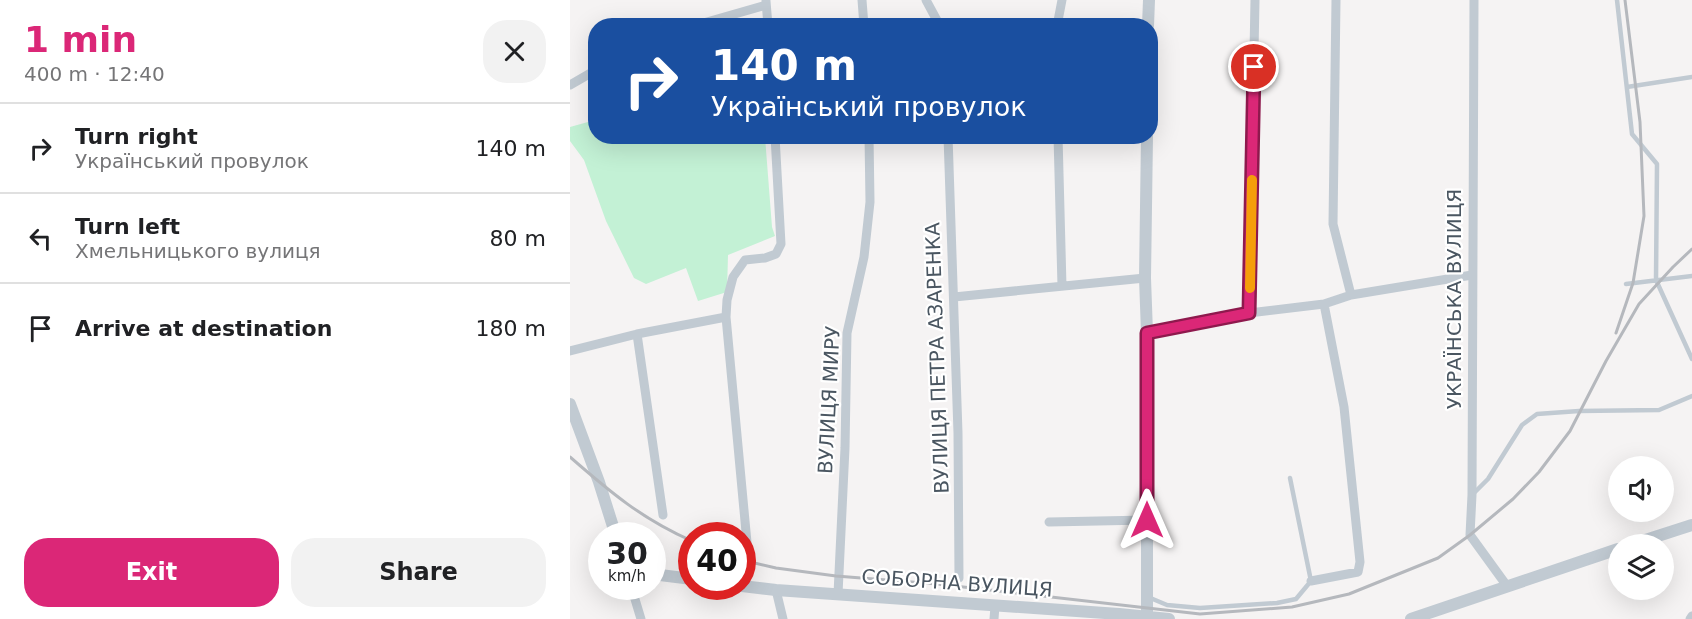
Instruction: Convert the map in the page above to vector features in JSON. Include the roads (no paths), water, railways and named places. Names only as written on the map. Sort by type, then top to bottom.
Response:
[{"type":"street","points":[[862,0],[863,18]]},
{"type":"street","points":[[926,0],[936,18]]},
{"type":"street","points":[[1059,18],[1062,0]]},
{"type":"street","points":[[1148,18],[1149,0]]},
{"type":"street","points":[[1249,313],[1255,0]]},
{"type":"street","points":[[1336,0],[1333,224],[1351,295]]},
{"type":"street","name":"УКРАЇНСЬКА ВУЛИЦЯ","points":[[1474,0],[1470,535],[1507,586]]},
{"type":"street","points":[[717,18],[766,2],[767,18]]},
{"type":"street","points":[[570,85],[588,75]]},
{"type":"street","points":[[745,522],[726,317],[727,300],[733,277],[745,260],[765,258],[776,254],[782,244],[776,144]]},
{"type":"street","name":"ВУЛИЦЯ МИРУ","points":[[838,594],[847,333],[864,257],[870,201],[869,144]]},
{"type":"street","name":"ВУЛИЦЯ ПЕТРА АЗАРЕНКА","points":[[948,144],[958,433],[959,578]]},
{"type":"street","points":[[1058,144],[1062,286]]},
{"type":"street","points":[[1147,144],[1144,278],[1147,333],[1148,617]]},
{"type":"street","points":[[1147,333],[1249,313],[1324,304],[1351,295],[1472,274]]},
{"type":"street","points":[[954,297],[1144,278]]},
{"type":"street","points":[[1311,581],[1358,572],[1360,562],[1344,407],[1324,304]]},
{"type":"street","points":[[570,351],[637,334],[726,317]]},
{"type":"street","points":[[637,334],[663,515]]},
{"type":"street","points":[[570,404],[612,522]]},
{"type":"street","points":[[1049,522],[1147,520]]},
{"type":"street","points":[[1664,534],[1692,525]]},
{"type":"street","points":[[1412,619],[1426,617],[1507,586],[1608,552]]},
{"type":"street","name":"СОБОРНА ВУЛИЦЯ","points":[[756,588],[1169,619]]},
{"type":"street","points":[[776,590],[783,619]]},
{"type":"street","points":[[635,600],[641,619]]},
{"type":"street","points":[[994,619],[995,606]]},
{"type":"lane","points":[[1617,0],[1632,134],[1657,164],[1656,280],[1692,359]]},
{"type":"lane","points":[[1627,87],[1692,77]]},
{"type":"lane","points":[[1626,284],[1692,276]]},
{"type":"lane","points":[[1472,495],[1488,479],[1522,425],[1537,414],[1659,410],[1692,396]]},
{"type":"lane","points":[[1148,597],[1167,605],[1200,608],[1277,603],[1296,599],[1311,581],[1290,478]]},
{"type":"railway","points":[[1616,333],[1633,283],[1644,216],[1640,122],[1625,0]]},
{"type":"railway","points":[[756,563],[836,576],[937,584],[1200,614],[1292,607],[1349,594],[1438,558],[1513,499],[1539,472],[1570,431],[1639,304],[1692,249]]},
{"type":"railway","points":[[570,457],[627,504],[678,535]]}]
